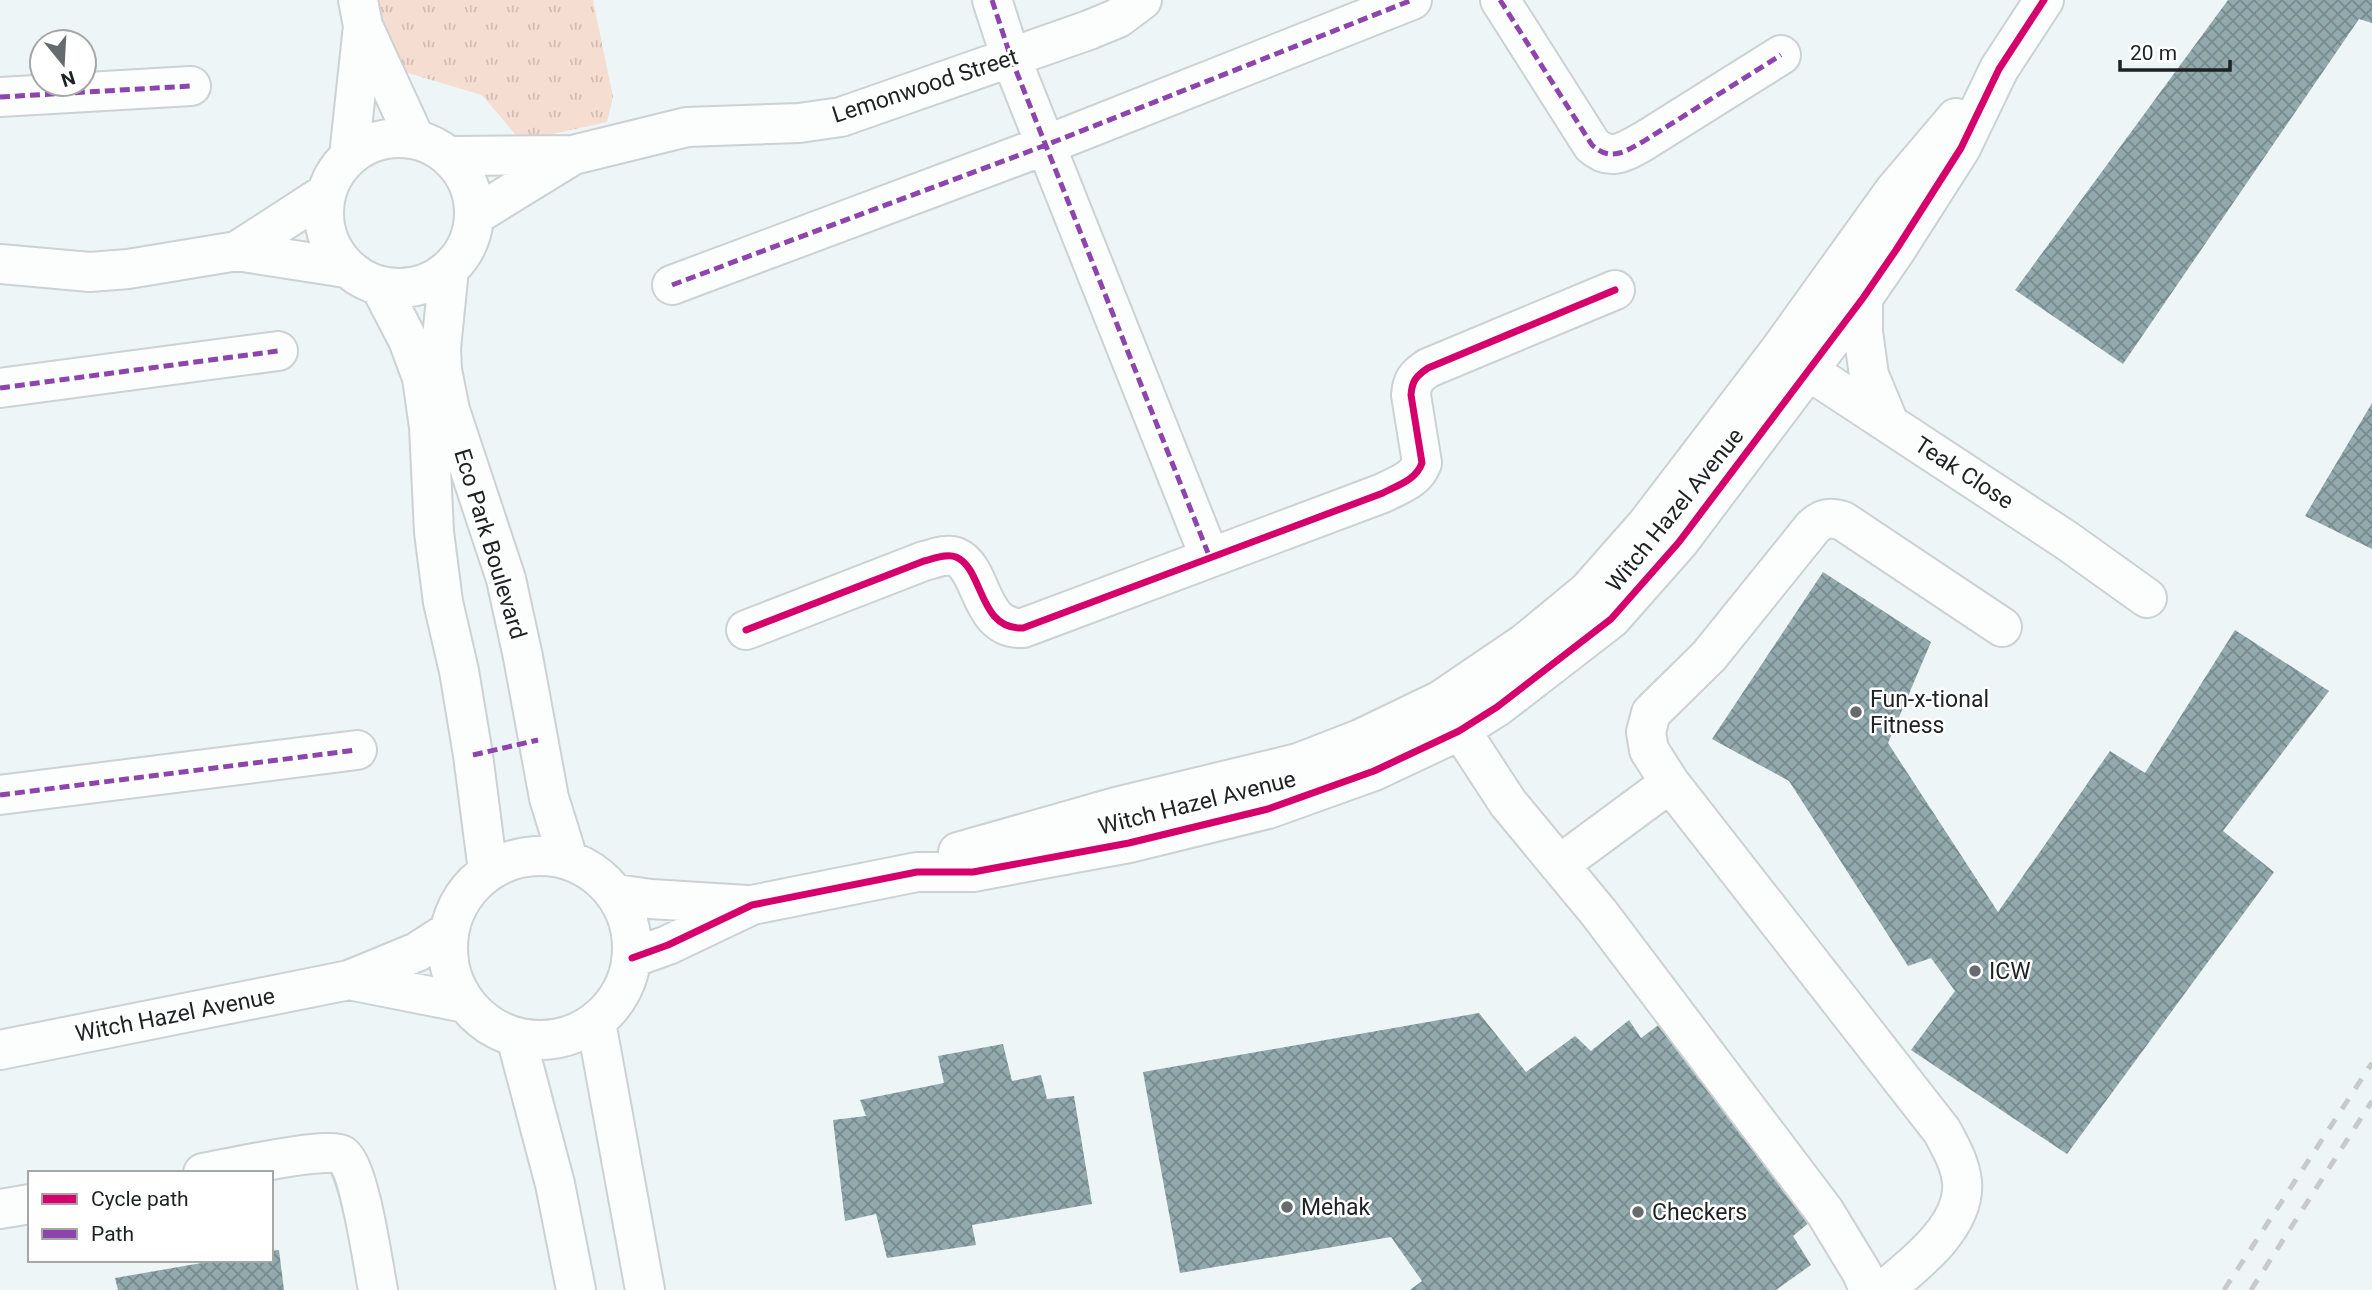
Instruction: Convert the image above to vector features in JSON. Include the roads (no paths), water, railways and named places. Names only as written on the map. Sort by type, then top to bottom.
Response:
[{"type":"street","points":[[992,0],[1011,58],[1210,558]]},
{"type":"street","name":"Lemonwood Street","points":[[449,156],[573,155],[687,127],[735,123],[799,123],[841,117],[1099,26],[1118,18],[1142,0]]},
{"type":"street","points":[[672,285],[1045,145],[1412,0]]},
{"type":"street","points":[[1500,0],[1592,145],[1609,155],[1626,152],[1781,55]]},
{"type":"street","name":"Witch Hazel Avenue","points":[[1793,361],[1863,298],[1961,148],[1999,69],[2043,0]]},
{"type":"street","points":[[360,13],[415,139]]},
{"type":"street","points":[[349,156],[360,13]]},
{"type":"street","name":"Witch Hazel Avenue","points":[[632,958],[668,945],[752,905],[917,872],[958,853],[1116,807],[1298,763],[1360,739],[1497,707],[1611,619],[1679,542],[1793,361],[1894,191],[1999,69]]},
{"type":"street","points":[[0,97],[191,86]]},
{"type":"street","points":[[397,137],[415,139],[449,156],[463,173],[472,194],[474,216],[471,236],[462,254],[449,269],[434,280],[398,289],[380,286],[362,279],[346,268],[334,252],[325,233],[325,194],[334,173],[349,156],[364,146],[397,137]]},
{"type":"street","name":"Lemonwood Street","points":[[474,216],[573,155]]},
{"type":"street","points":[[237,251],[325,194]]},
{"type":"street","points":[[0,264],[90,272],[128,269],[237,251],[346,268]]},
{"type":"street","name":"Eco Park Boulevard","points":[[449,269],[441,348],[445,387],[452,418],[506,579],[549,798],[568,859]]},
{"type":"street","name":"Eco Park Boulevard","points":[[380,286],[408,340],[422,377],[429,427],[435,531],[443,602],[474,755],[488,871]]},
{"type":"street","points":[[746,630],[924,561],[945,556],[955,556],[964,563],[995,617],[1006,625],[1023,628],[1382,493],[1410,479],[1419,472],[1422,463],[1411,395],[1412,384],[1417,376],[1427,368],[1615,290]]},
{"type":"street","points":[[1863,298],[1863,332],[1869,375],[1889,423]]},
{"type":"street","points":[[0,387],[278,351]]},
{"type":"street","name":"Teak Close","points":[[1793,361],[2066,540],[2147,598]]},
{"type":"street","points":[[1884,1290],[1933,1249],[1959,1208],[1962,1184],[1956,1157],[1942,1131],[1671,783],[1648,750],[1646,732],[1651,713],[1709,656],[1813,527],[1822,520],[1833,518],[1843,521],[2002,627]]},
{"type":"street","points":[[1450,716],[1508,803],[1600,914],[1825,1212],[1869,1290]]},
{"type":"street","points":[[0,795],[357,750]]},
{"type":"street","points":[[1559,865],[1671,783]]},
{"type":"street","points":[[541,855],[568,859],[587,867],[603,879],[616,894],[626,912],[632,934],[632,958],[626,983],[614,1004],[596,1022],[571,1035],[543,1041],[516,1037],[487,1025],[465,1003],[453,981],[447,951],[448,932],[462,897],[488,871],[513,859],[541,855]]},
{"type":"street","name":"Witch Hazel Avenue","points":[[616,894],[752,905]]},
{"type":"street","name":"Witch Hazel Avenue","points":[[0,1050],[349,980],[417,952],[448,932]]},
{"type":"street","name":"Witch Hazel Avenue","points":[[349,980],[465,1003]]},
{"type":"street","points":[[596,1022],[645,1290]]},
{"type":"street","points":[[516,1037],[555,1184],[576,1290]]},
{"type":"street","points":[[214,1171],[308,1154],[340,1154],[347,1161],[359,1193],[378,1290]]},
{"type":"street","points":[[0,1209],[28,1204]]},
{"type":"railway","points":[[2224,1290],[2372,1063]]},
{"type":"railway","points":[[2251,1290],[2372,1101]]},
{"type":"place","name":"Fun-x-tional Fitness","points":[[1856,712]]},
{"type":"place","name":"ICW","points":[[1975,971]]},
{"type":"place","name":"Mehak","points":[[1287,1207]]},
{"type":"place","name":"Checkers","points":[[1638,1212]]}]
